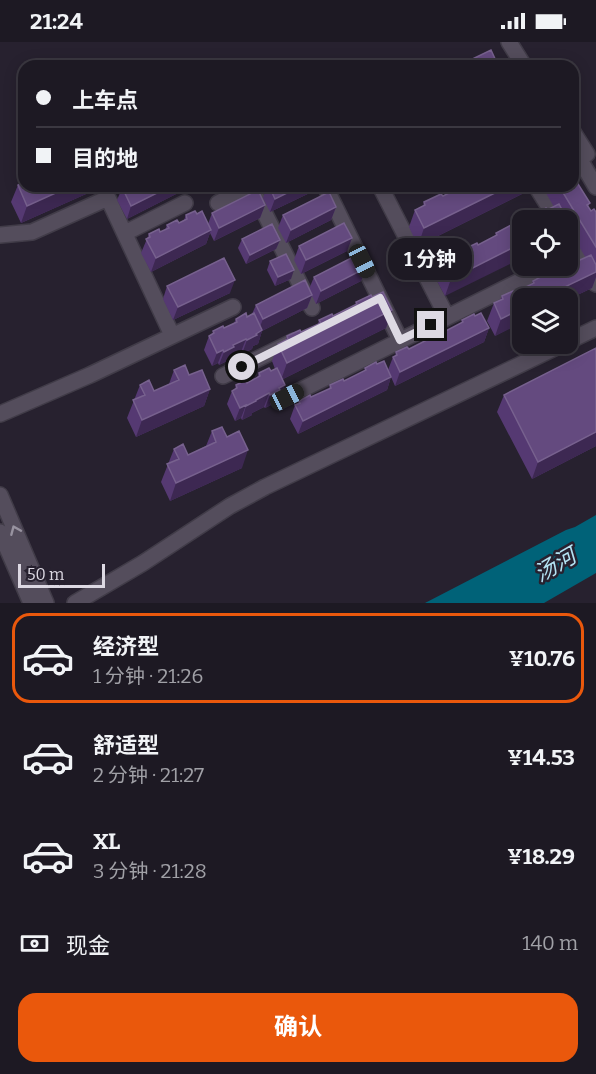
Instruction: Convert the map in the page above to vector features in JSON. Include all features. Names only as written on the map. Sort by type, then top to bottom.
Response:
[{"type":"street","points":[[509,42],[520,60]]},
{"type":"street","points":[[518,42],[529,60]]},
{"type":"street","points":[[579,142],[596,169]]},
{"type":"street","points":[[579,158],[596,187]]},
{"type":"street","points":[[218,203],[239,192]]},
{"type":"street","points":[[254,192],[312,308]]},
{"type":"street","points":[[328,192],[374,301],[400,340]]},
{"type":"street","points":[[383,192],[447,317]]},
{"type":"street","points":[[540,192],[551,210]]},
{"type":"street","points":[[0,235],[32,232],[108,198],[172,335]]},
{"type":"street","points":[[124,233],[184,203]]},
{"type":"street","points":[[578,262],[596,284]]},
{"type":"street","points":[[287,397],[530,276]]},
{"type":"street","points":[[0,414],[90,375],[233,307]]},
{"type":"street","points":[[578,337],[596,328]]},
{"type":"street","points":[[223,376],[306,335]]},
{"type":"street","points":[[75,603],[143,563],[230,506],[265,487],[542,354]]},
{"type":"street","points":[[0,495],[46,603]]},
{"type":"street","points":[[0,532],[31,603]]},
{"type":"water","name":"汤河","points":[[596,515],[596,573],[544,603],[425,603],[575,527]]},
{"type":"building","points":[[491,50],[496,60],[470,60]]},
{"type":"building","points":[[579,186],[590,203],[587,205],[591,211],[594,209],[596,212],[596,247],[578,217],[578,210],[574,210],[563,192],[579,192]]},
{"type":"building","points":[[21,192],[58,192],[27,206]]},
{"type":"building","points":[[124,192],[159,192],[131,206]]},
{"type":"building","points":[[254,192],[259,192],[265,205],[219,228],[212,213]]},
{"type":"building","points":[[272,192],[289,192],[275,199]]},
{"type":"building","points":[[329,192],[336,207],[291,230],[283,215]]},
{"type":"building","points":[[451,192],[497,192],[424,228],[415,210],[425,205],[424,202],[441,194],[443,196]]},
{"type":"building","points":[[559,204],[562,210],[547,210]]},
{"type":"building","points":[[195,211],[197,214],[202,211],[211,230],[156,258],[146,239],[150,237],[149,234],[159,229],[160,232],[169,228],[167,225],[177,220],[179,223],[187,219],[186,215]]},
{"type":"building","points":[[344,223],[352,238],[306,260],[299,246]]},
{"type":"building","points":[[272,224],[280,240],[250,255],[242,239]]},
{"type":"building","points":[[512,225],[512,248],[451,279],[443,262],[444,259],[452,255],[453,257],[477,243],[478,245],[497,235],[496,233]]},
{"type":"building","points":[[286,254],[294,270],[278,277],[270,261]]},
{"type":"building","points":[[359,254],[366,268],[321,291],[314,277]]},
{"type":"building","points":[[591,255],[596,265],[596,272],[563,288],[524,288],[542,276],[578,276],[578,259],[580,260]]},
{"type":"building","points":[[224,258],[235,280],[178,307],[167,286]]},
{"type":"building","points":[[305,280],[312,295],[263,319],[256,305]]},
{"type":"building","points":[[512,291],[512,313],[501,319],[494,303],[503,299],[502,296]]},
{"type":"building","points":[[383,292],[392,310],[287,363],[278,344],[288,339],[287,336],[321,323],[319,320],[332,314],[333,316],[371,295],[372,297]]},
{"type":"building","points":[[246,313],[247,317],[254,313],[262,330],[257,335],[233,345],[234,347],[217,353],[209,336],[223,326],[224,328],[237,322],[236,319]]},
{"type":"building","points":[[481,313],[489,328],[400,372],[393,357],[397,355],[396,352],[407,347],[409,349],[441,330],[442,333],[463,322],[462,320]]},
{"type":"building","points":[[596,348],[596,432],[538,462],[504,395]]},
{"type":"building","points":[[384,361],[391,377],[303,421],[295,405],[300,403],[299,401],[331,388],[330,385],[366,370],[365,368],[376,362],[377,364]]},
{"type":"building","points":[[185,365],[189,375],[202,370],[210,389],[142,420],[133,400],[145,395],[140,385],[149,380],[154,391],[179,380],[174,370]]},
{"type":"building","points":[[269,368],[271,371],[277,368],[285,385],[279,388],[280,390],[240,408],[232,391],[237,388],[236,385],[246,380],[247,383]]},
{"type":"building","points":[[222,427],[227,437],[239,431],[248,450],[176,483],[167,464],[179,459],[174,449],[183,444],[188,455],[216,442],[212,431]]},
{"type":"route","points":[[242,367],[380,298],[400,340],[431,325]]}]
